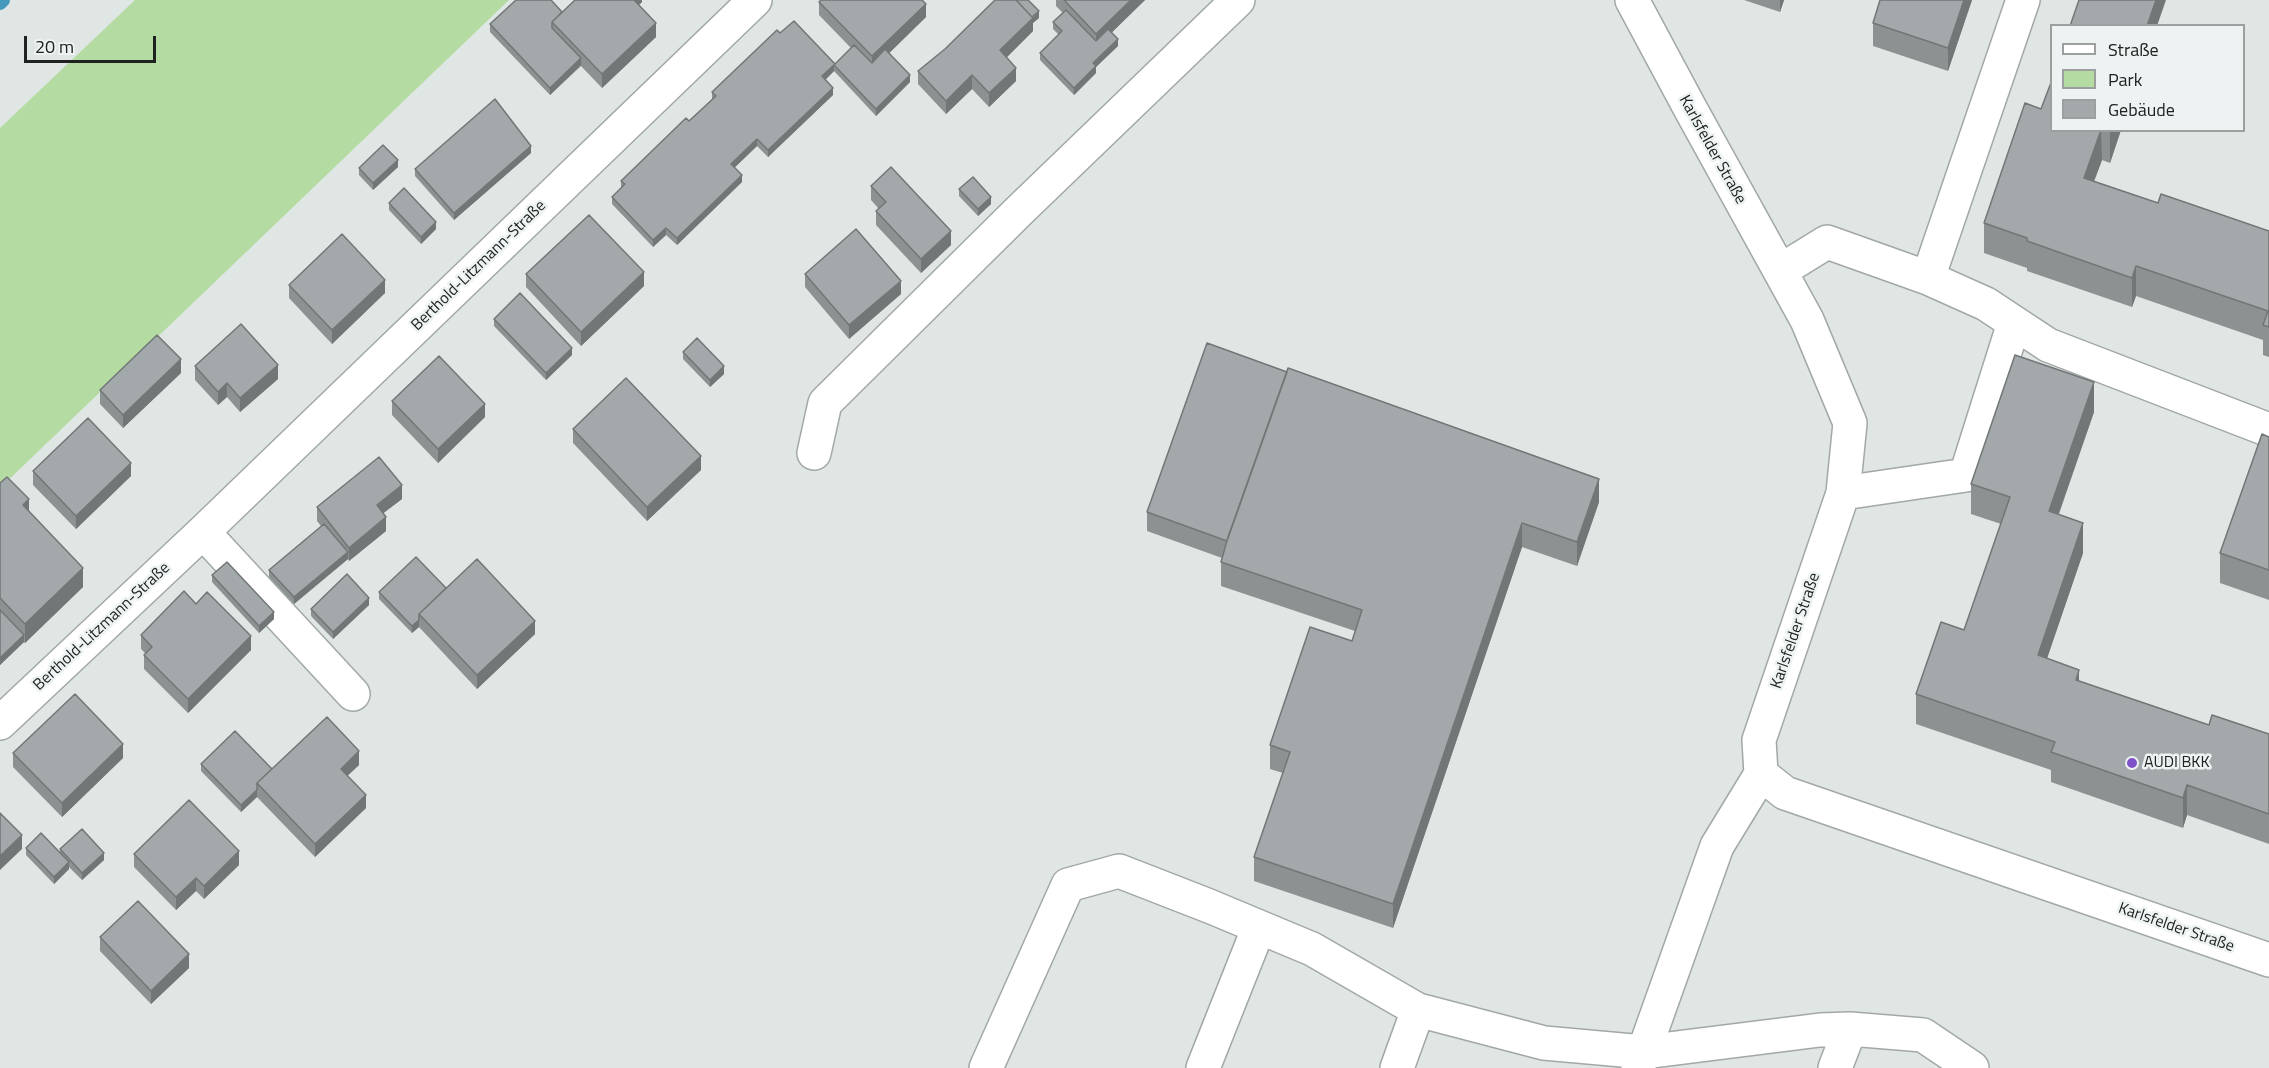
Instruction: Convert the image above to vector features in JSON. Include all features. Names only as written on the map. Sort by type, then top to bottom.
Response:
[{"type":"street","name":"Berthold-Litzmann-Straße","points":[[0,723],[203,532],[755,0]]},
{"type":"street","points":[[814,453],[825,402],[1238,0]]},
{"type":"street","name":"Karlsfelder Straße","points":[[1632,0],[1807,320],[1850,423],[1843,493],[1759,740],[1761,774],[1785,793],[2269,960]]},
{"type":"street","points":[[1928,278],[2023,0]]},
{"type":"street","points":[[1780,271],[1827,242],[1928,278],[1986,304],[2048,345],[2269,430]]},
{"type":"street","points":[[1843,493],[1966,475],[2014,323]]},
{"type":"street","points":[[203,532],[352,694]]},
{"type":"street","points":[[1641,1060],[1717,846],[1761,774]]},
{"type":"street","points":[[986,1068],[1068,885],[1119,871],[1312,949],[1418,1010],[1544,1043],[1641,1060],[1820,1030],[1850,1029],[1923,1035],[1972,1068]]},
{"type":"street","points":[[1203,1068],[1259,927]]},
{"type":"street","points":[[1397,1068],[1418,1010]]},
{"type":"street","points":[[1835,1068],[1850,1029]]},
{"type":"green space","points":[[135,0],[509,0],[0,488],[0,128]]},
{"type":"building","points":[[516,0],[551,0],[562,12],[552,22],[552,28],[581,58],[550,88],[490,24]]},
{"type":"building","points":[[575,0],[634,0],[656,23],[602,74],[552,22]]},
{"type":"building","points":[[821,0],[922,0],[926,4],[872,56],[819,2]]},
{"type":"building","points":[[995,0],[1016,0],[1033,18],[1000,50],[1016,68],[989,93],[972,75],[946,101],[918,71],[945,49]]},
{"type":"building","points":[[1016,0],[1028,0],[1039,11],[1032,17]]},
{"type":"building","points":[[1064,0],[1131,0],[1096,34]]},
{"type":"building","points":[[1880,0],[1964,0],[1948,48],[1873,23]]},
{"type":"building","points":[[2079,0],[2156,0],[2148,24],[2071,24]]},
{"type":"building","points":[[1066,10],[1096,41],[1108,29],[1118,39],[1093,63],[1096,66],[1074,88],[1040,53],[1062,31],[1053,22]]},
{"type":"building","points":[[794,21],[835,64],[822,76],[833,88],[768,150],[757,139],[731,164],[742,175],[677,238],[666,228],[653,240],[612,197],[625,184],[621,181],[686,118],[689,121],[716,96],[712,92],[777,30],[780,33]]},
{"type":"building","points":[[854,45],[872,63],[885,49],[910,75],[876,109],[834,65]]},
{"type":"building","points":[[2050,85],[2050,132],[2100,132],[2084,178],[2158,203],[2161,194],[2269,231],[2269,327],[2263,325],[2268,311],[2136,266],[2132,278],[2027,241],[2027,238],[1984,223],[2025,103],[2041,109]]},
{"type":"building","points":[[495,99],[531,146],[454,213],[415,169]]},
{"type":"building","points":[[383,145],[398,160],[373,183],[359,168]]},
{"type":"building","points":[[891,167],[951,231],[921,259],[876,211],[886,202],[871,186]]},
{"type":"building","points":[[973,177],[991,197],[978,209],[959,189]]},
{"type":"building","points":[[404,188],[436,222],[421,237],[389,203]]},
{"type":"building","points":[[589,215],[644,272],[581,332],[526,274]]},
{"type":"building","points":[[856,229],[901,281],[849,325],[805,274]]},
{"type":"building","points":[[342,234],[385,280],[332,330],[289,285]]},
{"type":"building","points":[[520,293],[572,348],[546,373],[494,319]]},
{"type":"building","points":[[241,324],[278,365],[240,398],[227,383],[218,392],[195,366]]},
{"type":"building","points":[[157,335],[181,359],[123,415],[100,390]]},
{"type":"building","points":[[697,338],[724,366],[710,380],[683,352]]},
{"type":"building","points":[[1207,343],[1287,372],[1227,541],[1147,512]]},
{"type":"building","points":[[2015,355],[2094,382],[2049,511],[2083,523],[2038,655],[2079,670],[2076,680],[2209,725],[2212,715],[2269,734],[2269,814],[2187,785],[2183,798],[2051,752],[2055,742],[1916,694],[1941,622],[1964,630],[2010,497],[1971,484]]},
{"type":"building","points":[[439,356],[485,404],[438,449],[392,401]]},
{"type":"building","points":[[1288,368],[1599,479],[1577,542],[1522,523],[1393,904],[1254,857],[1290,752],[1270,745],[1310,627],[1352,641],[1362,610],[1221,562]]},
{"type":"building","points":[[626,378],[701,456],[647,507],[573,429]]},
{"type":"building","points":[[88,418],[131,463],[76,516],[33,471]]},
{"type":"building","points":[[2262,434],[2269,437],[2269,570],[2220,553]]},
{"type":"building","points":[[379,457],[402,485],[377,505],[386,517],[349,548],[317,507]]},
{"type":"building","points":[[7,477],[29,499],[23,505],[83,568],[25,624],[0,598],[0,483]]},
{"type":"building","points":[[324,524],[348,552],[294,597],[269,570]]},
{"type":"building","points":[[416,557],[446,588],[419,614],[419,620],[412,626],[379,592]]},
{"type":"building","points":[[477,559],[535,621],[477,675],[419,614]]},
{"type":"building","points":[[227,562],[274,612],[259,626],[212,575]]},
{"type":"building","points":[[347,574],[369,598],[333,632],[311,609]]},
{"type":"building","points":[[184,591],[196,604],[207,592],[251,636],[188,699],[144,655],[152,647],[141,635]]},
{"type":"building","points":[[0,610],[24,635],[0,658]]},
{"type":"building","points":[[75,694],[123,744],[62,803],[13,753]]},
{"type":"building","points":[[327,717],[359,751],[341,769],[366,795],[315,844],[257,783]]},
{"type":"building","points":[[235,731],[272,769],[257,783],[257,790],[241,805],[201,764]]},
{"type":"building","points":[[189,800],[239,851],[204,886],[196,878],[176,897],[134,854]]},
{"type":"building","points":[[0,813],[22,835],[0,856]]},
{"type":"building","points":[[82,829],[104,853],[82,873],[60,849]]},
{"type":"building","points":[[41,833],[69,862],[54,877],[26,848]]},
{"type":"building","points":[[138,901],[189,954],[151,991],[100,937]]},
{"type":"waterway","points":[[0,3],[3,0]]},
{"type":"place","name":"AUDI BKK","points":[[2132,763]]}]
